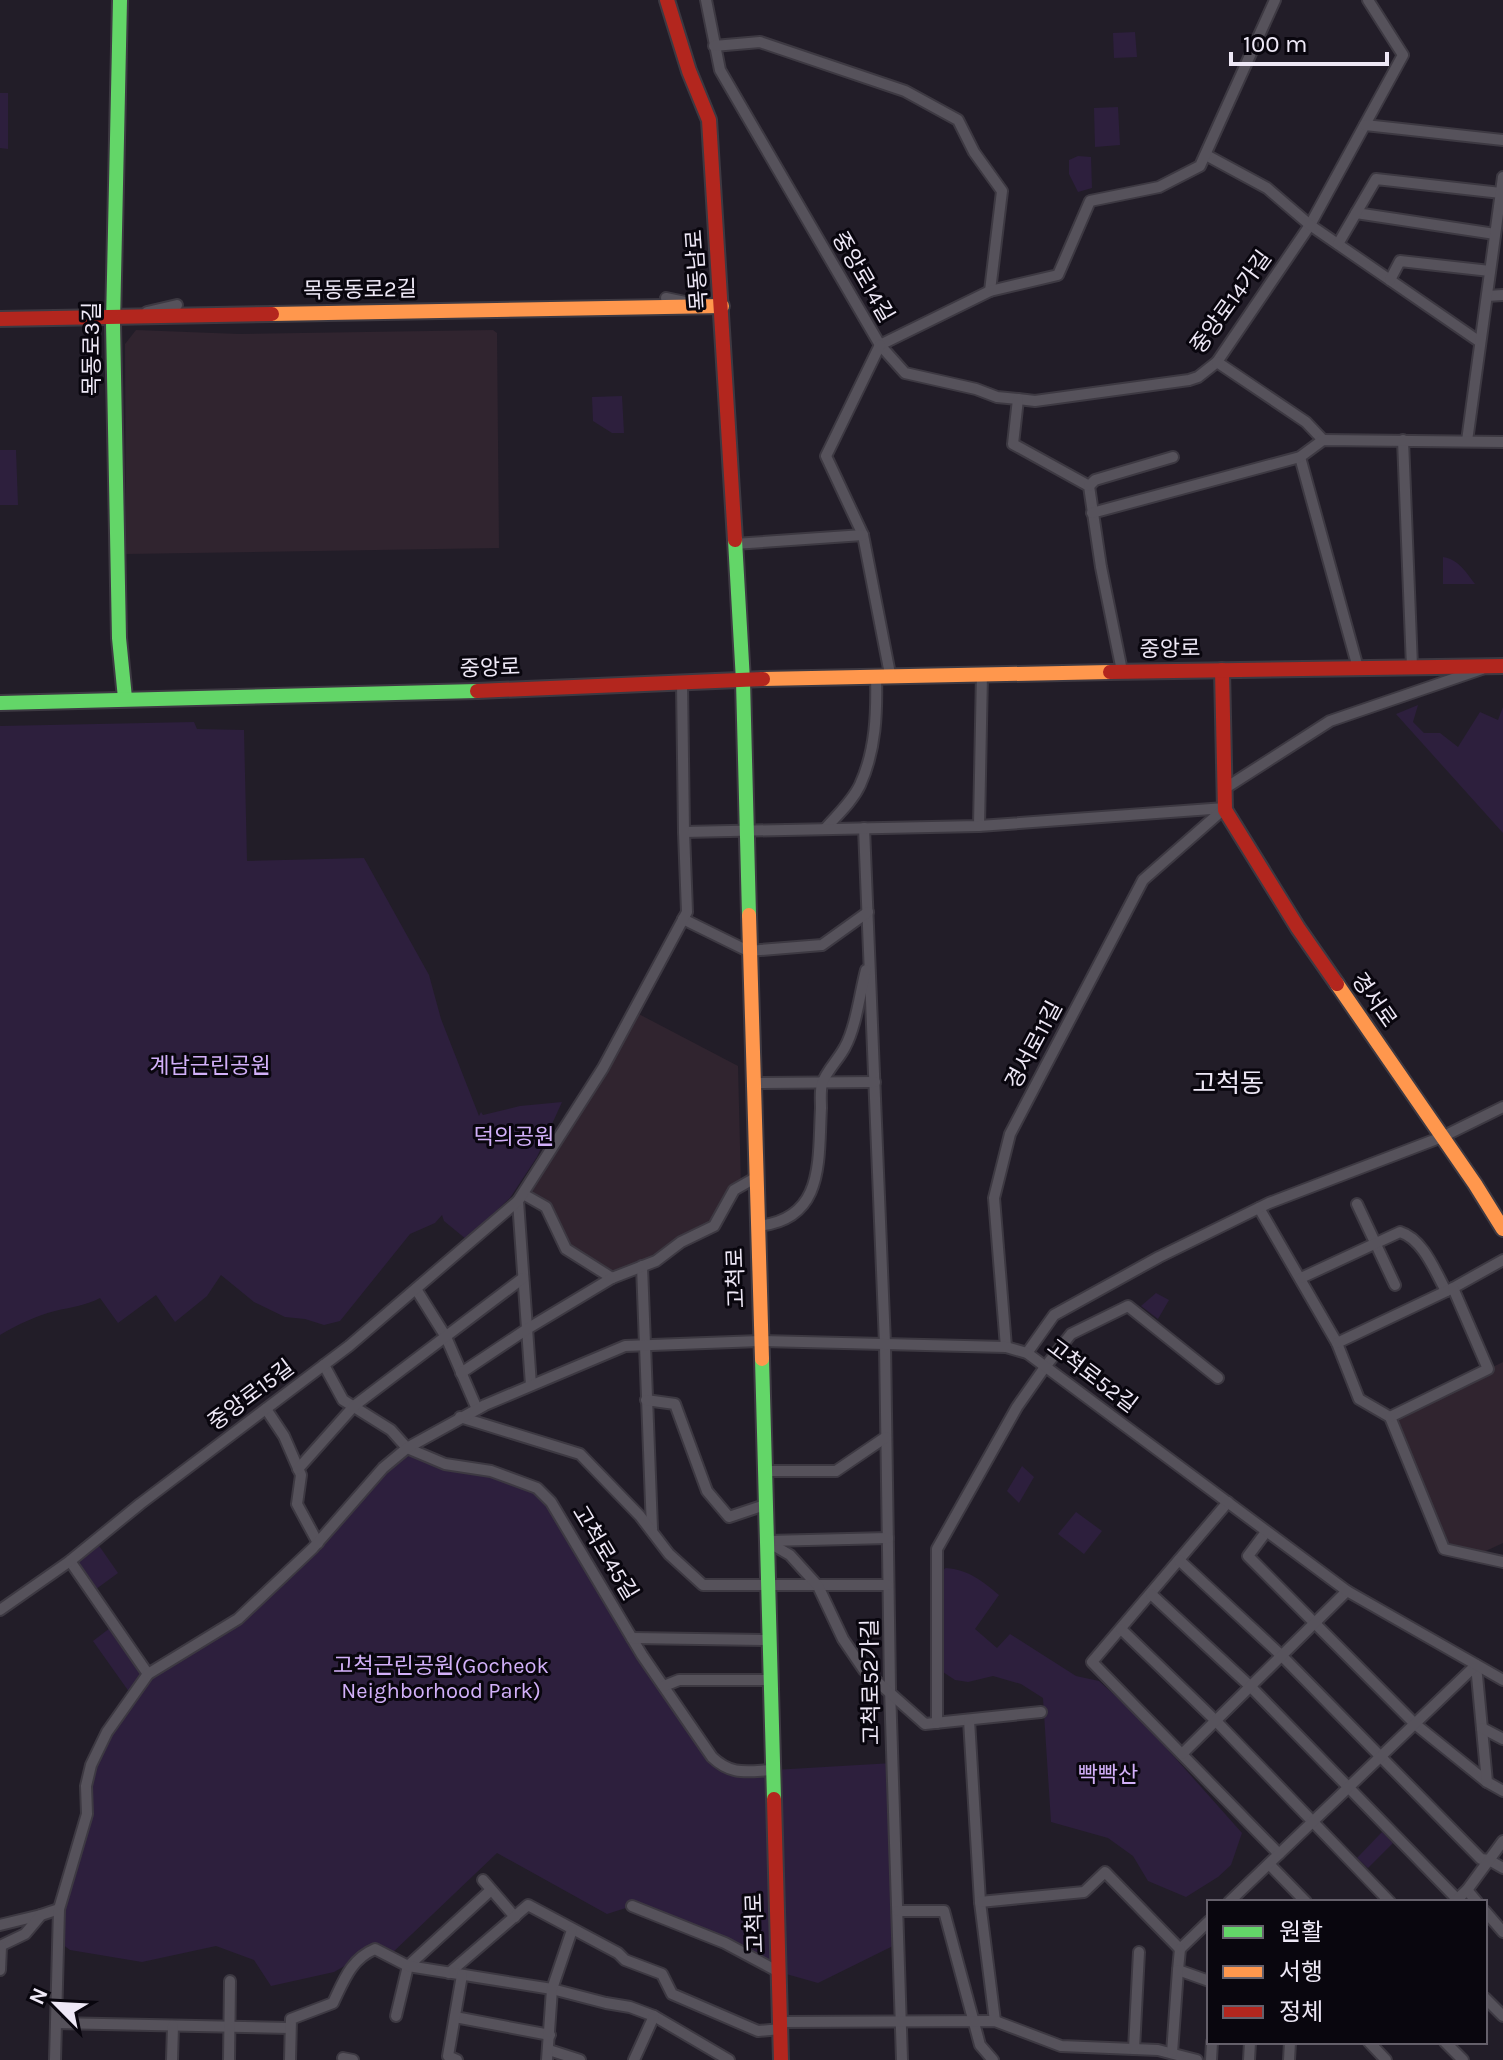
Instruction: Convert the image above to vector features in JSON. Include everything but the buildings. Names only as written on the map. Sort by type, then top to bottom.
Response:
[{"type":"main road","name":"목동로3길","points":[[120,0],[113,316],[119,638],[125,698]]},
{"type":"main road","name":"목동남로","points":[[667,0],[689,71],[709,120],[743,681]]},
{"type":"main road","name":"목동동로2길","points":[[0,319],[722,306]]},
{"type":"main road","name":"중앙로","points":[[0,703],[743,681],[883,674],[1498,666]]},
{"type":"main road","name":"경서로","points":[[1222,670],[1225,809],[1298,928],[1503,1229]]},
{"type":"main road","name":"고척로","points":[[743,681],[748,951],[781,2060]]},
{"type":"street","name":"중앙로14길","points":[[706,0],[720,70],[880,345],[826,456],[863,535],[883,674],[877,725],[860,785],[825,829]]},
{"type":"street","points":[[880,345],[990,291],[1058,275],[1090,201],[1159,187],[1200,166],[1275,0]]},
{"type":"street","name":"중앙로14가길","points":[[880,345],[905,373],[997,397],[1035,401],[1198,377],[1217,362],[1310,225],[1403,55],[1368,0]]},
{"type":"street","points":[[714,46],[760,42],[905,91],[958,120],[974,152],[1002,191],[990,291]]},
{"type":"street","points":[[1365,125],[1503,140]]},
{"type":"street","points":[[1206,155],[1267,188],[1310,225],[1480,342]]},
{"type":"street","points":[[1467,441],[1495,234],[1501,212],[1503,177]]},
{"type":"street","points":[[1338,244],[1376,179],[1501,193]]},
{"type":"street","points":[[1356,213],[1495,234]]},
{"type":"street","points":[[1390,280],[1400,261],[1490,271]]},
{"type":"street","points":[[1487,296],[1503,295]]},
{"type":"street","points":[[666,298],[703,306]]},
{"type":"street","points":[[135,315],[177,305]]},
{"type":"street","points":[[1217,362],[1306,422],[1323,440]]},
{"type":"street","points":[[1018,399],[1013,444],[1089,486]]},
{"type":"street","points":[[1092,513],[1300,457],[1323,440],[1503,442]]},
{"type":"street","points":[[1403,440],[1412,667]]},
{"type":"street","points":[[1089,486],[1095,480],[1173,457]]},
{"type":"street","points":[[1300,457],[1358,668]]},
{"type":"street","points":[[1089,486],[1122,671]]},
{"type":"street","points":[[734,544],[863,535]]},
{"type":"street","points":[[1224,789],[1330,721],[1498,666]]},
{"type":"street","points":[[979,826],[982,673]]},
{"type":"street","name":"중앙로15길","points":[[0,1610],[70,1561],[324,1365],[520,1198],[603,1068],[687,912],[682,683]]},
{"type":"street","points":[[684,832],[979,826],[1225,809]]},
{"type":"street","name":"경서로11길","points":[[1006,1347],[994,1198],[1010,1134],[1143,880],[1225,809]]},
{"type":"street","name":"고척로52가길","points":[[864,828],[885,1344],[890,1696],[902,2060]]},
{"type":"street","points":[[683,919],[748,951],[822,945],[868,912]]},
{"type":"street","points":[[757,1226],[777,1225],[793,1215],[805,1204],[813,1190],[818,1173],[822,1083],[847,1045],[870,956]]},
{"type":"street","points":[[752,1083],[875,1082]]},
{"type":"street","points":[[1027,1353],[1054,1315],[1159,1257],[1259,1208],[1442,1137],[1503,1107]]},
{"type":"street","points":[[461,1373],[612,1278],[656,1261],[681,1242],[714,1226],[734,1190],[755,1178]]},
{"type":"street","points":[[531,1385],[520,1198],[546,1207],[566,1249],[612,1278]]},
{"type":"street","points":[[1357,1204],[1395,1285]]},
{"type":"street","points":[[1259,1208],[1337,1343],[1359,1399],[1390,1417],[1444,1549],[1503,1562]]},
{"type":"street","points":[[1301,1278],[1400,1232],[1409,1235],[1418,1244],[1450,1289],[1488,1369],[1390,1417]]},
{"type":"street","points":[[1337,1343],[1503,1260]]},
{"type":"street","points":[[642,1266],[652,1531]]},
{"type":"street","points":[[298,1469],[354,1406],[523,1278]]},
{"type":"street","points":[[416,1289],[446,1337],[477,1409]]},
{"type":"street","points":[[937,1723],[937,1549],[1017,1407],[1071,1334],[1128,1306],[1218,1378]]},
{"type":"street","name":"고척로52길","points":[[148,1674],[238,1619],[318,1543],[383,1468],[407,1448],[460,1417],[625,1346],[760,1341],[1006,1347],[1027,1353],[1347,1591],[1503,1680]]},
{"type":"street","name":"고척로45길","points":[[324,1365],[343,1400],[391,1430],[407,1448],[445,1464],[491,1471],[537,1488],[551,1502],[632,1638],[712,1757],[724,1769],[739,1772],[773,1770]]},
{"type":"street","points":[[646,1400],[675,1404],[707,1491],[729,1517],[765,1505]]},
{"type":"street","points":[[266,1409],[284,1436],[301,1475],[297,1504],[318,1543]]},
{"type":"street","points":[[460,1417],[580,1454],[652,1531],[669,1554],[703,1585],[888,1585]]},
{"type":"street","points":[[764,1471],[836,1471],[886,1437]]},
{"type":"street","points":[[1228,1502],[1092,1662],[1279,1854]]},
{"type":"street","points":[[1266,1532],[1248,1556],[1415,1724],[1487,1782],[1503,1791]]},
{"type":"street","points":[[766,1541],[888,1538]]},
{"type":"street","points":[[766,1541],[790,1555],[818,1586],[843,1639],[864,1670],[925,1724],[1041,1712]]},
{"type":"street","points":[[1179,1560],[1282,1656],[1481,1859],[1503,1868]]},
{"type":"street","points":[[55,2060],[59,1909],[87,1814],[86,1786],[91,1765],[107,1732],[148,1674],[70,1561]]},
{"type":"street","points":[[1182,1754],[1347,1591]]},
{"type":"street","points":[[1151,1594],[1251,1687],[1455,1900],[1467,1890],[1503,1841]]},
{"type":"street","points":[[1121,1629],[1216,1721],[1388,1900]]},
{"type":"street","points":[[632,1638],[769,1640]]},
{"type":"street","points":[[1231,1900],[1476,1665]]},
{"type":"street","points":[[1476,1665],[1487,1782]]},
{"type":"street","points":[[664,1686],[679,1680],[770,1680]]},
{"type":"street","points":[[969,1720],[980,1902],[995,2021]]},
{"type":"street","points":[[1482,1728],[1503,1739]]},
{"type":"street","points":[[1269,1864],[1304,1900]]},
{"type":"street","points":[[980,1902],[1084,1892],[1105,1872],[1180,1949]]},
{"type":"street","points":[[483,1880],[515,1917]]},
{"type":"street","points":[[396,2016],[408,1966],[491,1890]]},
{"type":"street","points":[[1467,1890],[1475,1900]]},
{"type":"street","points":[[449,1973],[528,1905],[618,1953],[625,1960],[662,1974],[672,1994],[758,2031],[780,2026],[901,2020],[995,2021],[1061,2046],[1128,2053],[1172,2053],[1197,2060]]},
{"type":"street","name":"고척로","points":[[632,1906],[725,1943],[779,1972]]},
{"type":"street","points":[[0,1925],[59,1909]]},
{"type":"street","points":[[898,1911],[944,1911],[980,2045],[993,2060]]},
{"type":"street","points":[[1487,1913],[1503,1932]]},
{"type":"street","points":[[0,1970],[1,1947],[25,1934],[41,1915]]},
{"type":"street","points":[[1172,2053],[1180,1949],[1207,1923]]},
{"type":"street","points":[[572,1930],[552,1989],[548,2055],[580,2060]]},
{"type":"street","points":[[56,2023],[230,2027],[290,2023],[333,2003],[360,1955],[375,1949],[408,1966],[552,1989],[630,2007],[654,2016],[729,2060]]},
{"type":"street","points":[[1128,2053],[1139,1952]]},
{"type":"street","points":[[1178,1970],[1207,1980]]},
{"type":"street","points":[[457,2060],[448,2056],[462,1975]]},
{"type":"street","points":[[229,2060],[230,1981]]},
{"type":"street","points":[[1487,2000],[1503,2016]]},
{"type":"street","points":[[634,2060],[654,2016]]},
{"type":"street","points":[[455,2017],[550,2035]]},
{"type":"street","points":[[290,2023],[290,2060]]},
{"type":"street","points":[[172,2060],[173,2026]]},
{"type":"street","points":[[1371,2044],[1386,2060]]},
{"type":"street","points":[[1447,2044],[1463,2060]]},
{"type":"shaded area","points":[[136,330],[239,334],[493,330],[497,333],[499,548],[126,554],[125,344]]},
{"type":"shaded area","points":[[633,1011],[738,1066],[741,1186],[714,1226],[656,1261],[612,1278],[566,1249],[546,1207],[523,1194]]},
{"type":"shaded area","points":[[1503,1362],[1503,1543],[1475,1556],[1444,1549],[1390,1417]]},
{"type":"green space","points":[[1135,32],[1137,57],[1114,58],[1113,33]]},
{"type":"green space","points":[[0,93],[8,93],[8,149],[0,148]]},
{"type":"green space","points":[[1118,107],[1120,145],[1095,147],[1094,108]]},
{"type":"green space","points":[[1078,156],[1091,157],[1092,188],[1078,192],[1069,174],[1069,160]]},
{"type":"green space","points":[[622,396],[624,433],[612,433],[593,421],[592,397]]},
{"type":"green space","points":[[0,450],[16,450],[18,505],[0,505]]},
{"type":"green space","points":[[1443,557],[1457,563],[1475,584],[1443,584]]},
{"type":"green space","points":[[1418,705],[1413,722],[1424,733],[1440,733],[1458,747],[1480,712],[1498,720],[1503,707],[1503,833],[1396,714]]},
{"type":"green space","name":"계남근린공원","points":[[194,722],[197,729],[244,730],[247,861],[364,858],[429,975],[441,1019],[479,1116],[481,1112],[483,1115],[520,1106],[562,1102],[537,1157],[510,1198],[466,1239],[444,1221],[442,1215],[435,1223],[410,1234],[340,1321],[324,1325],[285,1317],[254,1302],[221,1275],[207,1296],[175,1322],[156,1295],[118,1323],[100,1298],[40,1315],[0,1335],[0,726]]},
{"type":"green space","points":[[1156,1293],[1169,1300],[1158,1319],[1141,1306]]},
{"type":"green space","name":"고척근린공원(Gocheok Neighborhood Park)","points":[[407,1448],[537,1488],[642,1655],[724,1769],[773,1770],[893,1763],[899,1943],[818,1983],[779,1972],[632,1906],[607,1914],[497,1853],[390,1955],[375,1949],[334,1972],[271,1986],[254,1960],[216,1946],[142,1962],[70,1950],[58,1941],[91,1765],[132,1696],[93,1641],[114,1625],[148,1673],[238,1619]]},
{"type":"green space","points":[[1022,1466],[1034,1477],[1019,1503],[1007,1491]]},
{"type":"green space","points":[[1076,1512],[1102,1531],[1084,1554],[1058,1534]]},
{"type":"green space","points":[[95,1540],[118,1573],[92,1592],[70,1561]]},
{"type":"green space","name":"빡빡산","points":[[946,1568],[974,1577],[999,1595],[975,1629],[997,1648],[1010,1634],[1076,1676],[1099,1681],[1138,1716],[1242,1833],[1231,1865],[1218,1877],[1186,1897],[1148,1881],[1133,1856],[1108,1838],[1051,1822],[1043,1698],[1021,1684],[993,1676],[968,1682],[955,1680],[937,1668],[937,1573]]},
{"type":"green space","points":[[1382,1832],[1393,1843],[1368,1868],[1357,1858]]},
{"type":"traffic: fast","points":[[120,0],[113,323],[119,638],[125,698]]},
{"type":"traffic: fast","points":[[735,540],[743,681],[749,915]]},
{"type":"traffic: fast","points":[[0,703],[477,691]]},
{"type":"traffic: fast","points":[[762,1359],[774,1799]]},
{"type":"traffic: slow","points":[[272,314],[722,306]]},
{"type":"traffic: slow","points":[[763,679],[1110,672]]},
{"type":"traffic: slow","points":[[749,915],[762,1359]]},
{"type":"traffic: slow","points":[[1337,984],[1503,1229]]},
{"type":"traffic: jam","points":[[667,0],[689,71],[709,120],[735,540]]},
{"type":"traffic: jam","points":[[0,319],[272,314]]},
{"type":"traffic: jam","points":[[1110,672],[1503,666]]},
{"type":"traffic: jam","points":[[1222,670],[1225,810],[1298,928],[1337,984]]},
{"type":"traffic: jam","points":[[477,691],[763,679]]},
{"type":"traffic: jam","points":[[774,1799],[781,2060]]},
{"type":"district","name":"고척동","points":[[1228,1083]]},
{"type":"park label","name":"덕의공원","points":[[514,1137]]}]
